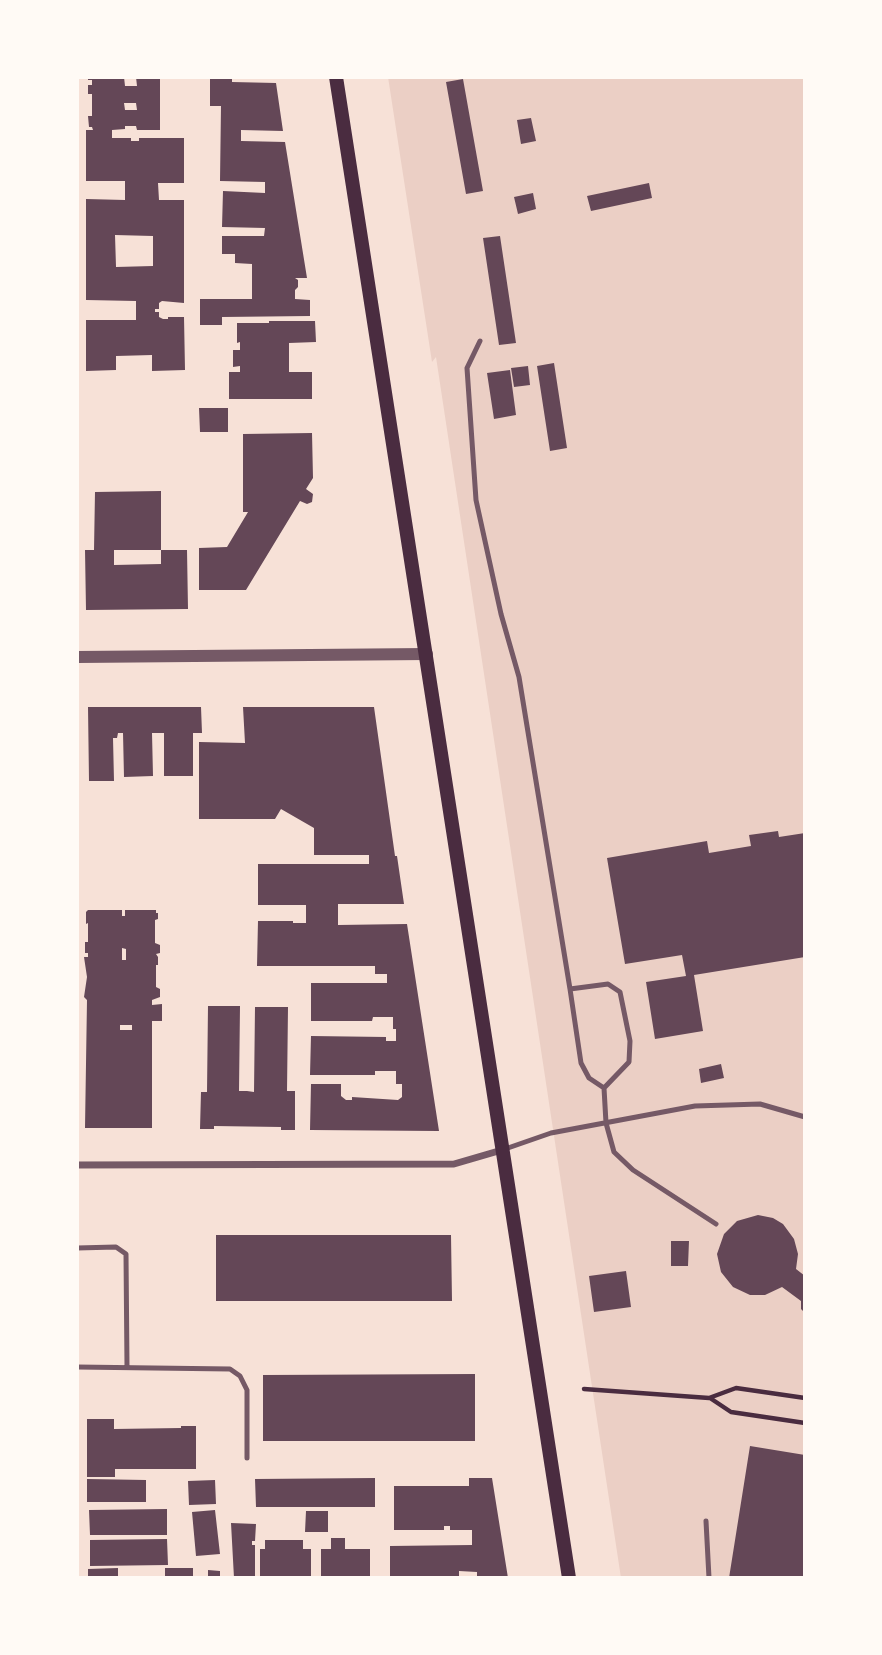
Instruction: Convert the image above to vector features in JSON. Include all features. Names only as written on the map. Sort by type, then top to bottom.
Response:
[{"type":"main road","points":[[336,77],[569,1578]]},
{"type":"street","points":[[77,657],[427,654]]},
{"type":"street","points":[[77,1165],[454,1164],[502,1150]]},
{"type":"lane","points":[[480,341],[467,368],[476,499],[501,614],[519,677],[581,1063],[589,1078],[604,1088]]},
{"type":"lane","points":[[570,989],[608,984],[620,992],[630,1041],[629,1062],[604,1088],[606,1123],[614,1152],[633,1170],[716,1224]]},
{"type":"lane","points":[[502,1150],[551,1133],[695,1107],[760,1104],[805,1117]]},
{"type":"lane","points":[[77,1248],[116,1247],[126,1254],[127,1367]]},
{"type":"lane","points":[[77,1367],[230,1369],[240,1376],[247,1390],[247,1458]]},
{"type":"lane","points":[[706,1521],[709,1578]]},
{"type":"path","points":[[584,1390],[709,1398],[736,1388],[805,1398]]},
{"type":"path","points":[[709,1398],[730,1412],[805,1423]]},
{"type":"shaded area","points":[[388,77],[805,77],[805,1578],[621,1578],[436,357],[432,362]]},
{"type":"building","points":[[88,77],[124,77],[125,86],[137,86],[136,77],[160,77],[160,130],[137,130],[136,126],[125,126],[125,129],[112,130],[112,138],[139,141],[139,138],[184,138],[184,183],[158,183],[159,200],[184,200],[184,303],[162,301],[155,312],[159,312],[159,317],[163,319],[184,317],[185,370],[152,371],[152,355],[116,356],[116,370],[86,371],[86,320],[136,320],[136,301],[86,300],[86,199],[125,200],[125,181],[86,181],[86,130],[93,130],[89,127],[88,116],[92,116],[92,94],[88,94],[88,85],[92,85],[92,80],[88,80]],"holes":[[[124,103],[136,103],[137,110],[125,110]],[[115,235],[153,236],[153,266],[116,267]]]},
{"type":"building","points":[[210,79],[276,83],[283,131],[241,130],[241,141],[285,142],[307,278],[295,278],[298,280],[298,287],[295,290],[295,299],[310,300],[310,316],[222,317],[222,325],[200,325],[200,299],[252,299],[252,264],[235,263],[235,254],[222,254],[222,236],[264,236],[265,228],[222,227],[223,191],[265,193],[265,182],[220,181],[221,106],[210,106]]},
{"type":"building","points":[[463,79],[483,191],[466,194],[446,82]]},
{"type":"building","points":[[531,118],[536,141],[521,144],[517,120]]},
{"type":"building","points":[[649,183],[652,198],[591,211],[587,196]]},
{"type":"building","points":[[533,193],[536,209],[518,214],[514,197]]},
{"type":"building","points":[[500,236],[516,343],[499,345],[483,238]]},
{"type":"building","points":[[315,321],[316,342],[289,343],[289,372],[312,372],[312,399],[229,399],[229,372],[240,372],[240,366],[233,367],[233,350],[240,350],[240,342],[237,343],[237,323]]},
{"type":"building","points":[[554,363],[567,448],[550,451],[537,366]]},
{"type":"building","points":[[528,366],[530,385],[514,387],[511,368]]},
{"type":"building","points":[[510,370],[516,415],[494,419],[487,373]]},
{"type":"building","points":[[199,408],[228,408],[228,432],[200,432]]},
{"type":"building","points":[[312,433],[313,478],[306,489],[313,494],[312,502],[307,504],[300,501],[246,590],[199,590],[199,548],[227,547],[248,512],[243,512],[243,434]]},
{"type":"building","points":[[161,491],[161,550],[187,550],[188,609],[86,610],[85,550],[94,550],[95,492]],"holes":[[[114,550],[161,550],[161,564],[114,565]]]},
{"type":"building","points":[[88,707],[201,707],[202,733],[193,733],[193,776],[164,776],[164,733],[152,733],[153,776],[124,777],[123,733],[118,733],[117,738],[113,738],[114,781],[89,781]]},
{"type":"building","points":[[243,707],[374,707],[404,904],[338,904],[338,925],[407,924],[439,1131],[310,1130],[311,1084],[341,1084],[341,1096],[346,1100],[352,1100],[352,1097],[398,1100],[402,1097],[402,1084],[396,1084],[396,1071],[375,1071],[375,1075],[310,1075],[311,1036],[386,1037],[386,1041],[396,1041],[393,1017],[373,1017],[372,1021],[311,1021],[311,983],[387,983],[387,974],[375,974],[375,966],[257,966],[258,921],[306,923],[306,905],[258,905],[258,864],[369,864],[369,855],[314,855],[314,828],[281,809],[275,819],[199,819],[199,742],[245,743]]},
{"type":"building","points":[[778,831],[779,837],[805,833],[805,957],[694,975],[703,1031],[655,1039],[646,982],[686,976],[682,955],[625,964],[607,858],[707,841],[709,853],[751,846],[749,835]]},
{"type":"building","points":[[122,910],[122,916],[125,916],[125,910],[156,910],[158,913],[158,919],[155,920],[155,943],[160,945],[160,953],[156,954],[156,987],[160,989],[160,997],[152,1000],[152,1005],[162,1004],[162,1021],[152,1021],[152,1128],[85,1128],[87,1000],[84,997],[87,977],[84,957],[88,957],[88,953],[85,953],[85,942],[88,942],[86,912]],"holes":[[[122,948],[126,949],[126,960],[122,960]],[[120,1025],[132,1025],[132,1030],[120,1030]]]},
{"type":"building","points":[[208,1006],[240,1006],[239,1091],[254,1092],[255,1007],[288,1007],[287,1091],[295,1091],[295,1130],[281,1130],[281,1127],[214,1126],[214,1129],[200,1129],[201,1092],[207,1092]]},
{"type":"building","points":[[721,1064],[724,1078],[701,1083],[699,1069]]},
{"type":"building","points":[[758,1215],[773,1218],[783,1224],[794,1239],[798,1254],[796,1269],[805,1276],[805,1313],[801,1309],[801,1301],[782,1287],[765,1295],[750,1295],[733,1287],[721,1272],[717,1254],[724,1234],[737,1221]]},
{"type":"building","points":[[216,1235],[451,1235],[452,1301],[216,1301]]},
{"type":"building","points":[[671,1241],[689,1241],[688,1266],[671,1266]]},
{"type":"building","points":[[626,1271],[631,1307],[594,1312],[589,1276]]},
{"type":"building","points":[[475,1374],[475,1441],[263,1441],[263,1375]]},
{"type":"building","points":[[87,1419],[114,1419],[114,1429],[196,1426],[196,1469],[115,1469],[115,1477],[87,1477]]},
{"type":"building","points":[[750,1446],[805,1455],[805,1578],[729,1578]]},
{"type":"building","points":[[375,1478],[375,1507],[256,1507],[255,1479]]},
{"type":"building","points":[[469,1478],[492,1478],[508,1578],[477,1578],[477,1572],[459,1571],[459,1578],[390,1578],[390,1546],[472,1545],[472,1530],[450,1530],[450,1526],[444,1526],[444,1530],[394,1530],[394,1486],[469,1486]]},
{"type":"building","points":[[87,1479],[146,1480],[146,1502],[87,1502]]},
{"type":"building","points":[[215,1480],[216,1504],[189,1505],[188,1481]]},
{"type":"building","points":[[167,1509],[167,1535],[90,1535],[89,1510]]},
{"type":"building","points":[[215,1510],[220,1554],[196,1556],[192,1512]]},
{"type":"building","points":[[306,1511],[328,1511],[328,1532],[305,1532]]},
{"type":"building","points":[[231,1523],[256,1524],[255,1541],[252,1541],[252,1545],[255,1545],[255,1578],[234,1578]]},
{"type":"building","points":[[331,1538],[345,1538],[345,1549],[370,1549],[370,1578],[321,1578],[321,1549],[331,1549]]},
{"type":"building","points":[[167,1539],[168,1565],[90,1566],[90,1540]]},
{"type":"building","points":[[265,1540],[303,1540],[303,1549],[311,1549],[311,1578],[260,1578],[260,1549],[265,1549]]},
{"type":"building","points":[[118,1568],[118,1578],[88,1578],[88,1569]]},
{"type":"building","points":[[165,1568],[193,1568],[193,1578],[165,1578]]},
{"type":"building","points":[[208,1570],[220,1571],[220,1578],[208,1578]]}]
